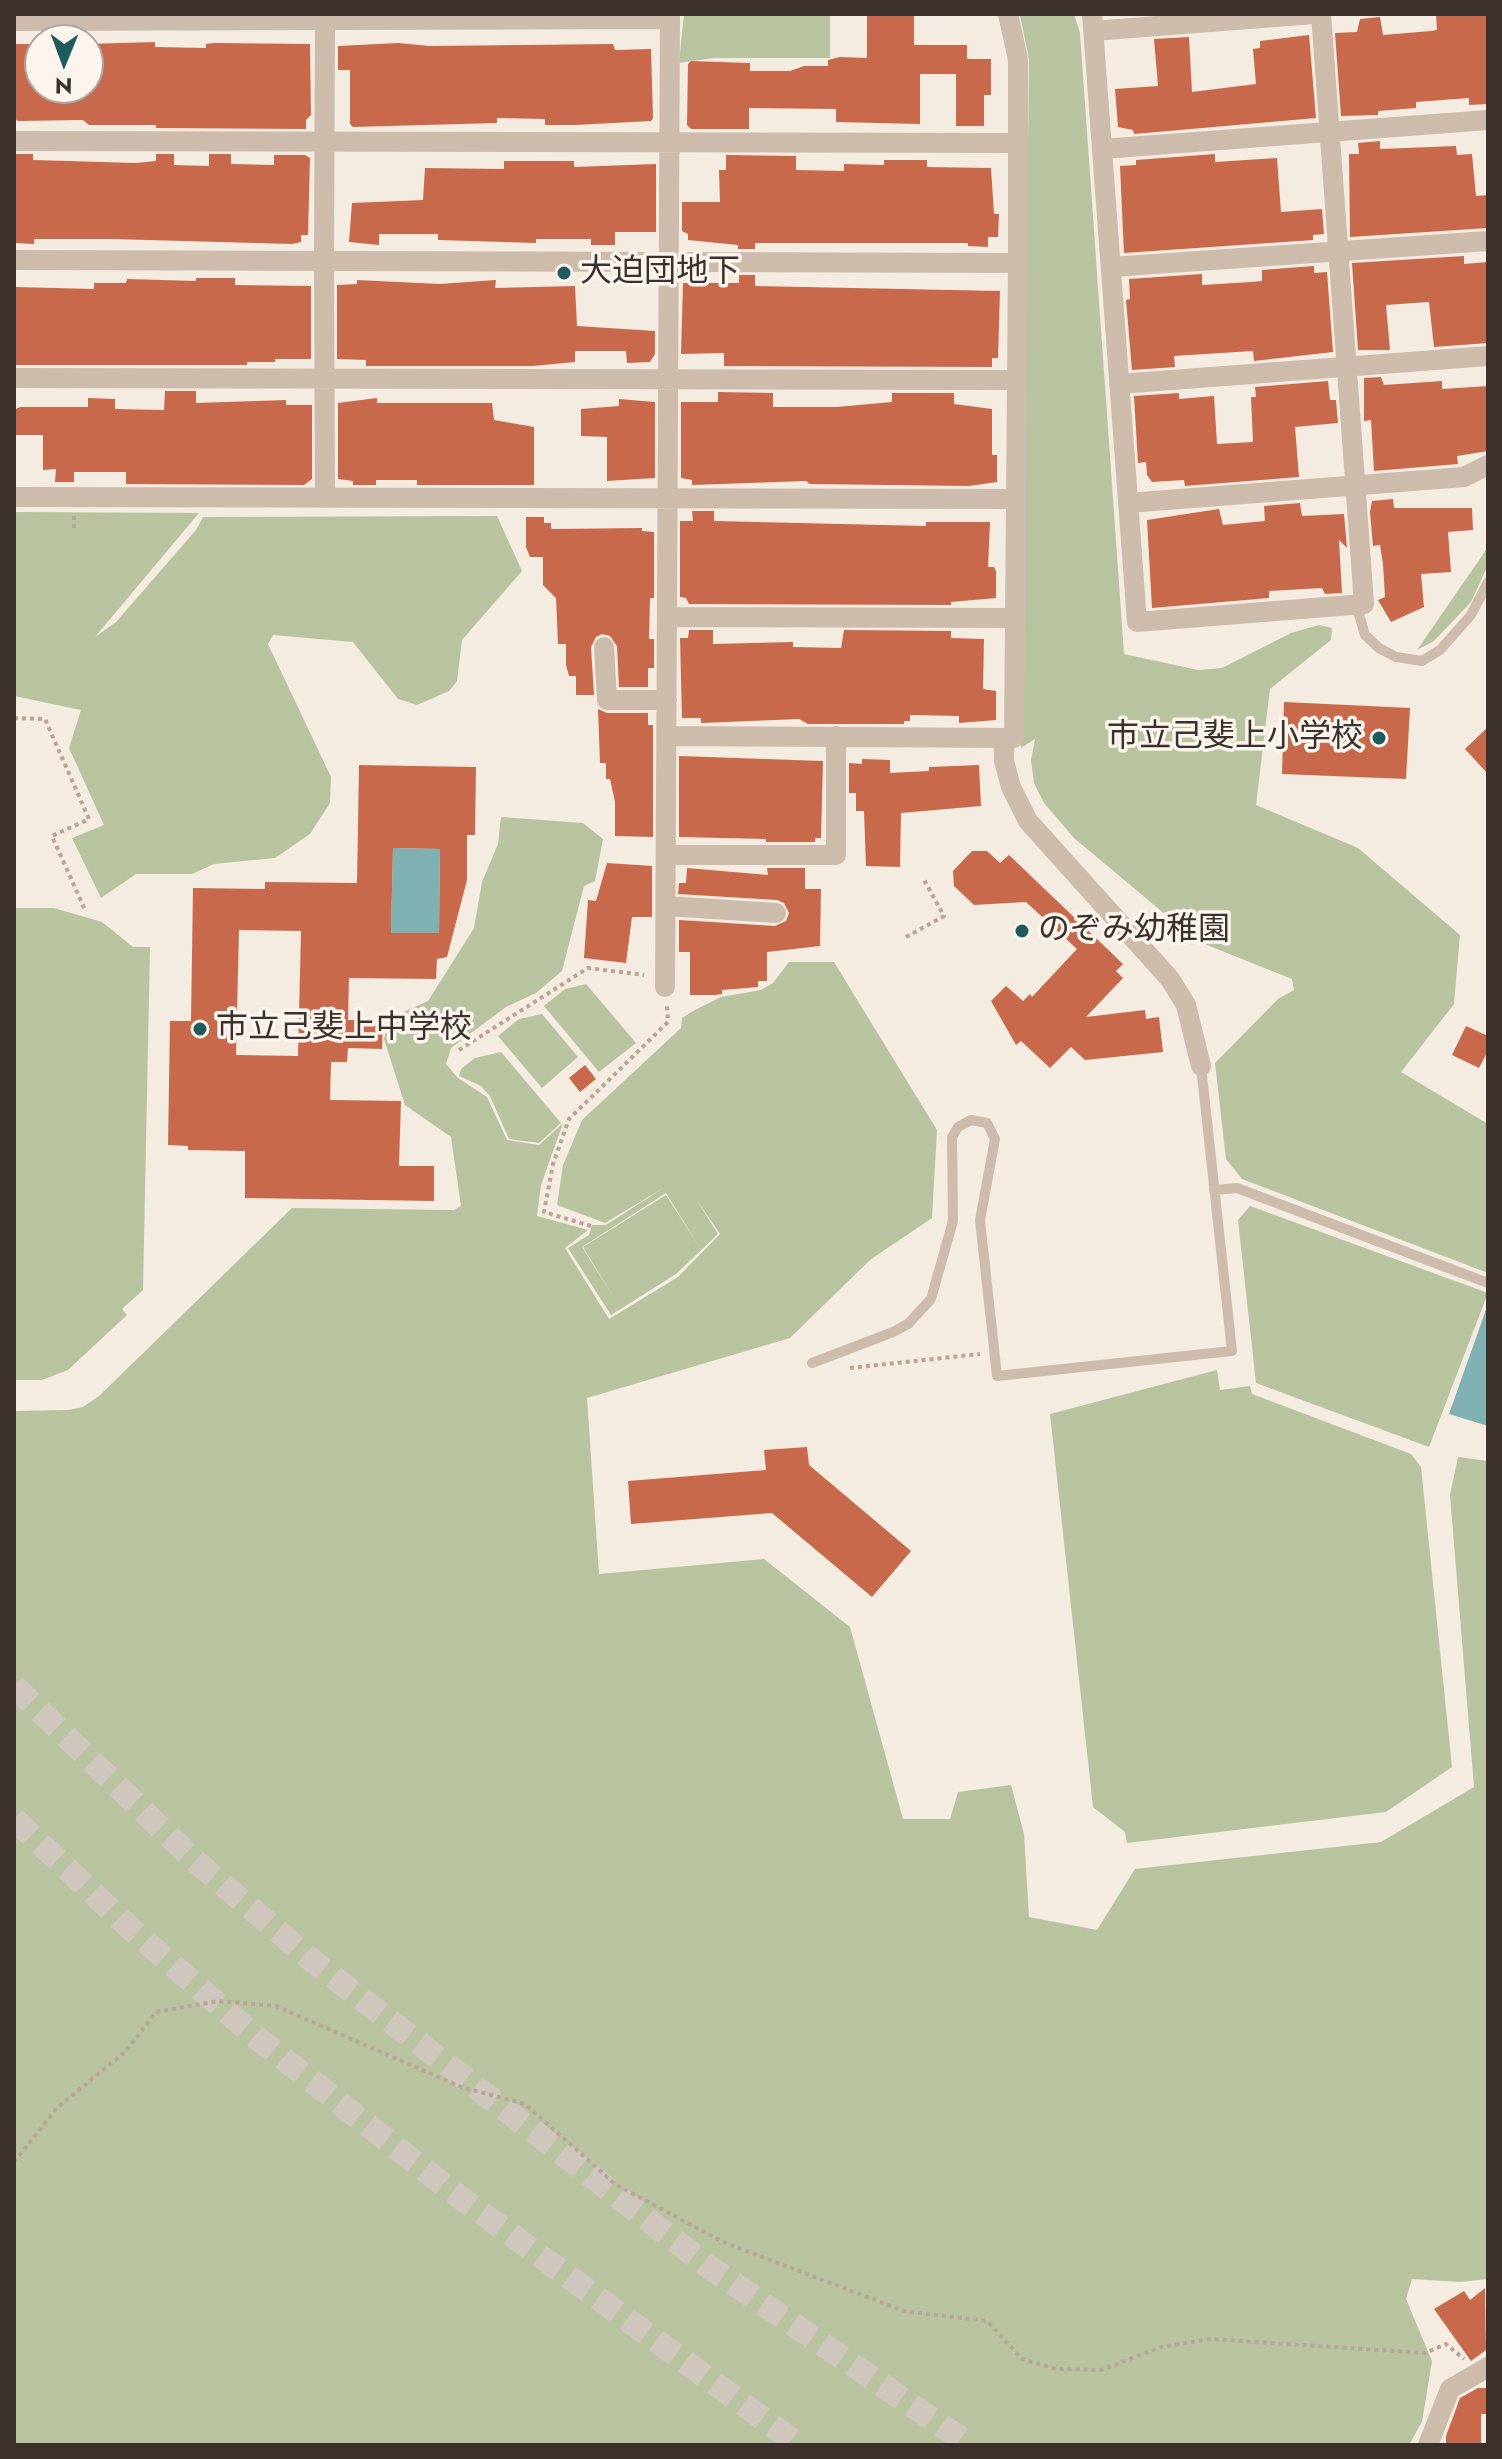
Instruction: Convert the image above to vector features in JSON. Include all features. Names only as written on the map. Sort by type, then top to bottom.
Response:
[{"type":"street","points":[[667,736],[1014,738],[1018,143],[1017,43],[1008,14]]},
{"type":"street","points":[[1314,14],[1092,23],[1137,622],[1364,604],[1321,14]]},
{"type":"street","points":[[325,17],[325,498]]},
{"type":"street","points":[[14,21],[670,17],[665,982]]},
{"type":"street","points":[[1102,149],[1488,120]]},
{"type":"street","points":[[14,141],[1018,143]]},
{"type":"street","points":[[1111,267],[1488,241]]},
{"type":"street","points":[[14,260],[1018,263]]},
{"type":"street","points":[[1119,384],[1488,356]]},
{"type":"street","points":[[14,378],[1017,380]]},
{"type":"street","points":[[1128,503],[1464,477],[1488,465]]},
{"type":"street","points":[[14,497],[1016,499]]},
{"type":"street","points":[[668,617],[1015,618]]},
{"type":"street","points":[[604,647],[607,700],[667,700]]},
{"type":"street","points":[[666,855],[836,855],[836,736]]},
{"type":"street","points":[[1004,738],[1004,761],[1011,787],[1028,821],[1170,979],[1186,1005],[1201,1066]]},
{"type":"street","points":[[666,906],[776,913]]},
{"type":"street","points":[[1428,2445],[1446,2396],[1456,2385],[1481,2371]]},
{"type":"lane","points":[[1356,604],[1365,635],[1379,648],[1396,657],[1422,661],[1440,650],[1471,615],[1488,582]]},
{"type":"lane","points":[[812,1363],[901,1328],[931,1299],[953,1221],[952,1137],[958,1127],[971,1120],[987,1123],[995,1139],[980,1220],[997,1376],[1232,1351],[1201,1066]]},
{"type":"lane","points":[[1214,1190],[1237,1188],[1488,1283]]},
{"type":"path","points":[[74,516],[74,529]]},
{"type":"path","points":[[14,718],[45,719],[89,819],[52,836],[85,910]]},
{"type":"path","points":[[906,937],[944,916],[923,878]]},
{"type":"path","points":[[459,1050],[588,968],[665,982]]},
{"type":"path","points":[[591,1226],[544,1212],[553,1164],[569,1119],[668,1022]]},
{"type":"path","points":[[862,1366],[982,1354]]},
{"type":"path","points":[[14,2162],[57,2108],[125,2052],[156,2012],[218,2001],[276,2006],[461,2087],[525,2104],[615,2184],[723,2242],[904,2311],[987,2321],[1022,2359],[1056,2369],[1101,2370],[1161,2347],[1210,2339],[1425,2353],[1446,2344],[1481,2371]]},
{"type":"green space","points":[[684,14],[830,14],[830,58],[714,58],[679,63]]},
{"type":"green space","points":[[1074,14],[1080,33],[1124,654],[1198,670],[1222,668],[1291,633],[1319,625],[1332,628],[1331,640],[1270,689],[1256,805],[1358,848],[1460,935],[1454,1004],[1401,1072],[1488,1124],[1488,1273],[1242,1179],[1226,1159],[1215,1063],[1278,999],[1294,990],[1292,979],[1197,941],[1074,838],[1044,803],[1034,783],[1031,760],[1035,739],[1021,748],[1029,59],[1020,15]]},
{"type":"green space","points":[[14,512],[199,513],[95,637],[116,622],[196,530],[203,517],[497,516],[522,571],[462,640],[457,681],[449,691],[417,705],[398,699],[353,642],[273,635],[268,644],[331,777],[330,803],[310,834],[275,858],[214,864],[192,874],[136,874],[101,898],[72,838],[104,825],[69,748],[81,710],[14,696]]},
{"type":"green space","points":[[1488,547],[1488,565],[1471,602],[1434,641],[1417,650]]},
{"type":"green space","points":[[501,817],[583,823],[603,839],[595,881],[584,886],[562,971],[536,993],[506,1007],[451,1048],[446,1064],[458,1078],[487,1097],[507,1140],[539,1145],[563,1123],[541,1185],[537,1216],[588,1230],[565,1248],[609,1319],[678,1277],[720,1234],[696,1199],[718,1234],[676,1274],[611,1315],[568,1248],[589,1235],[592,1225],[606,1225],[665,1187],[605,1223],[557,1205],[563,1165],[582,1120],[681,1028],[682,1018],[695,1010],[721,997],[761,990],[773,983],[789,962],[834,962],[937,1130],[932,1218],[870,1260],[790,1338],[587,1398],[599,1574],[764,1559],[850,1627],[903,1819],[950,1819],[958,1792],[1011,1785],[1024,1834],[1029,1917],[1097,1930],[1135,1869],[1381,1842],[1474,1787],[1450,1495],[1458,1457],[1488,1461],[1488,2279],[1460,2282],[1412,2279],[1406,2299],[1432,2361],[1422,2422],[1409,2445],[14,2445],[14,1411],[69,1410],[83,1407],[99,1396],[292,1208],[454,1210],[461,1206],[451,1137],[405,1105],[384,1039],[390,1018],[428,1001],[474,928],[482,882],[498,844]],"holes":[[[666,1193],[700,1248],[666,1195],[583,1247],[616,1301],[582,1247]]]},
{"type":"green space","points":[[14,908],[54,908],[102,922],[133,947],[150,947],[143,1290],[122,1309],[127,1315],[68,1370],[42,1380],[14,1380]]},
{"type":"green space","points":[[586,984],[636,1043],[599,1072],[544,1006],[565,989]]},
{"type":"green space","points":[[542,1014],[578,1057],[542,1088],[498,1036],[519,1019]]},
{"type":"green space","points":[[501,1052],[561,1123],[539,1143],[509,1139],[490,1096],[481,1086],[459,1076],[461,1069],[475,1058]]},
{"type":"green space","points":[[1250,1206],[1488,1293],[1429,1447],[1256,1383],[1238,1220]]},
{"type":"green space","points":[[1217,1370],[1220,1390],[1250,1386],[1252,1394],[1411,1454],[1421,1467],[1452,1767],[1386,1812],[1127,1843],[1125,1832],[1093,1807],[1050,1414]]},
{"type":"water","points":[[393,848],[440,849],[439,933],[391,933]]},
{"type":"water","points":[[1488,1304],[1488,1426],[1449,1414]]},
{"type":"building","points":[[867,14],[914,14],[914,45],[967,45],[967,59],[991,59],[991,95],[984,95],[984,126],[956,126],[956,74],[920,74],[920,124],[836,122],[836,109],[749,108],[749,129],[691,129],[687,125],[688,64],[691,61],[750,63],[750,71],[790,71],[804,66],[828,66],[828,60],[840,57],[867,58]]},
{"type":"building","points":[[1436,14],[1488,14],[1488,104],[1469,105],[1469,98],[1416,102],[1416,108],[1378,111],[1378,115],[1341,116],[1335,33],[1357,32],[1360,19],[1380,17],[1383,35],[1437,30]]},
{"type":"building","points":[[1309,35],[1316,118],[1134,134],[1133,130],[1118,127],[1115,89],[1158,86],[1154,39],[1189,37],[1192,92],[1256,84],[1253,49],[1260,48],[1260,41]]},
{"type":"building","points":[[155,42],[155,47],[206,48],[206,44],[214,43],[310,44],[311,115],[306,120],[306,129],[156,128],[156,125],[89,125],[83,120],[18,121],[14,118],[14,44],[24,44],[24,104],[104,104],[104,44]]},
{"type":"building","points":[[398,43],[430,46],[613,44],[615,50],[651,49],[653,118],[651,121],[545,125],[545,119],[497,118],[497,123],[353,127],[350,124],[350,70],[338,70],[338,46]]},
{"type":"building","points":[[1380,141],[1380,149],[1456,146],[1457,155],[1472,154],[1476,196],[1488,195],[1488,228],[1350,237],[1349,154],[1359,154],[1358,143]]},
{"type":"building","points":[[14,154],[33,154],[33,160],[136,163],[156,161],[156,154],[174,154],[174,165],[209,166],[209,154],[231,154],[231,164],[274,165],[274,155],[305,155],[310,158],[308,235],[301,235],[301,242],[292,244],[111,239],[34,239],[34,244],[14,243]]},
{"type":"building","points":[[1215,154],[1215,162],[1277,158],[1281,212],[1322,209],[1324,234],[1313,235],[1313,240],[1124,253],[1120,166],[1136,165],[1136,160]]},
{"type":"building","points":[[726,155],[796,156],[796,170],[844,171],[844,164],[884,165],[884,160],[927,160],[927,167],[991,168],[994,214],[999,214],[998,237],[988,237],[988,247],[968,246],[968,243],[755,243],[755,249],[738,249],[738,245],[688,240],[688,234],[682,231],[682,202],[720,202],[719,170],[726,170]]},
{"type":"building","points":[[504,161],[574,161],[574,167],[656,164],[656,232],[615,232],[615,245],[591,245],[591,239],[536,239],[536,243],[438,240],[438,234],[379,234],[379,245],[349,242],[352,203],[423,200],[425,168],[504,169]]},
{"type":"building","points":[[1464,256],[1464,264],[1488,262],[1488,343],[1434,347],[1429,302],[1386,305],[1390,350],[1358,350],[1352,263]]},
{"type":"building","points":[[1314,266],[1314,273],[1327,272],[1333,352],[1254,361],[1253,351],[1174,356],[1175,367],[1132,370],[1126,300],[1130,299],[1129,279],[1202,274],[1202,285],[1251,282],[1262,281],[1262,270]]},
{"type":"building","points":[[739,275],[755,275],[755,286],[1000,291],[998,358],[992,358],[992,367],[724,366],[724,353],[681,354],[683,283],[739,283]]},
{"type":"building","points":[[196,278],[235,278],[235,285],[311,286],[311,359],[275,359],[275,362],[247,362],[247,365],[14,365],[14,287],[94,289],[94,283],[126,283],[127,279],[196,281]]},
{"type":"building","points":[[357,280],[440,284],[496,280],[495,288],[575,286],[577,326],[655,331],[655,354],[650,362],[627,363],[626,351],[575,351],[575,362],[533,366],[366,366],[366,360],[337,359],[337,285],[357,284]]},
{"type":"building","points":[[1381,377],[1384,385],[1442,381],[1442,389],[1488,386],[1488,451],[1457,456],[1458,464],[1374,471],[1371,420],[1364,421],[1364,378]]},
{"type":"building","points":[[1328,381],[1330,400],[1336,400],[1338,423],[1295,427],[1299,477],[1185,486],[1184,480],[1152,482],[1147,475],[1146,462],[1138,463],[1134,396],[1179,393],[1179,399],[1214,396],[1217,444],[1253,442],[1251,397],[1256,397],[1255,387]]},
{"type":"building","points":[[165,391],[196,391],[196,403],[286,400],[286,405],[312,405],[312,479],[304,485],[126,484],[126,472],[74,472],[74,482],[55,482],[56,469],[43,470],[43,435],[14,435],[14,410],[20,407],[88,407],[88,398],[115,399],[115,409],[164,410]]},
{"type":"building","points":[[718,392],[773,393],[773,407],[837,407],[892,402],[892,393],[954,393],[954,404],[992,409],[992,455],[997,455],[997,482],[969,486],[810,484],[806,481],[692,485],[692,480],[681,478],[681,402],[718,402]]},
{"type":"building","points":[[377,398],[377,403],[492,403],[494,420],[534,427],[534,485],[417,485],[417,480],[376,480],[376,485],[353,485],[353,481],[338,479],[338,403]]},
{"type":"building","points":[[619,399],[655,402],[655,478],[607,481],[607,437],[581,436],[581,409],[619,406]]},
{"type":"building","points":[[1393,499],[1394,508],[1472,508],[1473,530],[1448,532],[1451,572],[1421,574],[1424,607],[1391,622],[1378,600],[1385,597],[1383,564],[1380,545],[1373,546],[1370,512],[1372,501]]},
{"type":"building","points":[[1300,503],[1302,516],[1344,514],[1347,548],[1339,540],[1342,593],[1325,594],[1322,588],[1269,591],[1269,598],[1152,608],[1147,520],[1219,509],[1223,525],[1265,521],[1264,506]]},
{"type":"building","points":[[692,511],[714,511],[714,521],[926,526],[926,522],[990,522],[988,567],[994,567],[996,571],[996,598],[951,602],[951,605],[689,604],[686,598],[680,597],[680,521],[693,521]]},
{"type":"building","points":[[526,517],[544,517],[544,523],[551,523],[551,529],[642,528],[642,531],[654,532],[654,598],[650,598],[649,639],[654,639],[654,668],[648,668],[648,687],[619,687],[617,646],[610,636],[602,634],[596,637],[591,647],[594,695],[576,695],[576,676],[569,676],[566,665],[566,644],[558,644],[556,598],[543,585],[543,557],[530,557],[526,547]]},
{"type":"building","points":[[689,630],[713,630],[713,644],[793,642],[793,647],[841,648],[844,630],[951,631],[951,638],[984,639],[983,689],[996,691],[996,720],[959,723],[959,716],[910,715],[910,721],[904,721],[904,724],[808,724],[799,719],[701,723],[701,718],[682,718],[680,638],[688,638]]},
{"type":"building","points":[[1284,702],[1410,708],[1406,779],[1282,774]]},
{"type":"building","points":[[598,709],[607,713],[648,713],[648,725],[653,725],[653,837],[615,836],[615,802],[610,779],[606,779],[606,763],[600,763]]},
{"type":"building","points":[[1488,727],[1488,774],[1465,749]]},
{"type":"building","points":[[679,756],[823,761],[821,838],[815,838],[815,842],[766,842],[766,839],[679,837]]},
{"type":"building","points":[[862,759],[890,760],[890,773],[929,771],[929,767],[979,765],[981,806],[901,813],[900,867],[866,866],[864,811],[856,811],[856,793],[849,793],[849,763],[862,764]]},
{"type":"building","points":[[359,765],[476,767],[475,835],[467,835],[467,880],[447,957],[437,959],[436,979],[349,978],[348,1020],[383,1020],[382,1049],[348,1048],[347,1062],[331,1062],[330,1100],[401,1101],[399,1166],[434,1166],[434,1201],[245,1198],[245,1151],[188,1150],[188,1146],[168,1145],[170,1021],[191,1021],[193,888],[265,889],[265,882],[357,883]],"holes":[[[393,848],[440,849],[439,933],[391,933]],[[239,930],[301,931],[298,1056],[236,1055]]]},
{"type":"building","points":[[972,851],[987,851],[1000,863],[1009,855],[1123,964],[1116,971],[1123,978],[1086,1017],[1145,1010],[1146,1019],[1159,1017],[1163,1052],[1085,1060],[1071,1047],[1050,1068],[1021,1041],[1016,1045],[991,1001],[1006,986],[1023,1001],[1030,994],[1032,997],[1077,949],[1026,902],[974,905],[954,886],[953,871]]},
{"type":"building","points":[[607,863],[652,866],[652,917],[632,917],[626,963],[584,958],[588,900],[596,901]]},
{"type":"building","points":[[687,868],[768,875],[767,868],[805,868],[805,889],[821,889],[820,946],[767,952],[767,981],[758,981],[758,987],[722,990],[722,994],[715,995],[690,995],[690,952],[679,952],[679,920],[775,926],[786,921],[789,913],[784,903],[777,900],[678,894],[679,883],[686,883]]},
{"type":"building","points":[[1466,1026],[1488,1036],[1488,1051],[1479,1068],[1452,1055]]},
{"type":"building","points":[[585,1065],[596,1079],[580,1092],[569,1078]]},
{"type":"building","points":[[807,1447],[809,1465],[911,1551],[872,1597],[772,1513],[631,1524],[628,1481],[766,1470],[764,1450]]},
{"type":"building","points":[[1485,2288],[1486,2350],[1471,2361],[1434,2309],[1464,2291],[1470,2300]]},
{"type":"building","points":[[1478,2388],[1486,2388],[1486,2414],[1481,2414],[1481,2445],[1446,2445],[1446,2436],[1460,2398]]},
{"type":"tunnel","points":[[14,1686],[193,1859],[314,1962],[705,2264],[970,2445]]},
{"type":"tunnel","points":[[14,1819],[132,1930],[256,2037],[450,2190],[799,2445]]},
{"type":"place","name":"大迫団地下","points":[[564,273]]},
{"type":"place","name":"市立己斐上小学校","points":[[1379,738]]},
{"type":"place","name":"のぞみ幼稚園","points":[[1022,931]]},
{"type":"place","name":"市立己斐上中学校","points":[[200,1029]]}]
